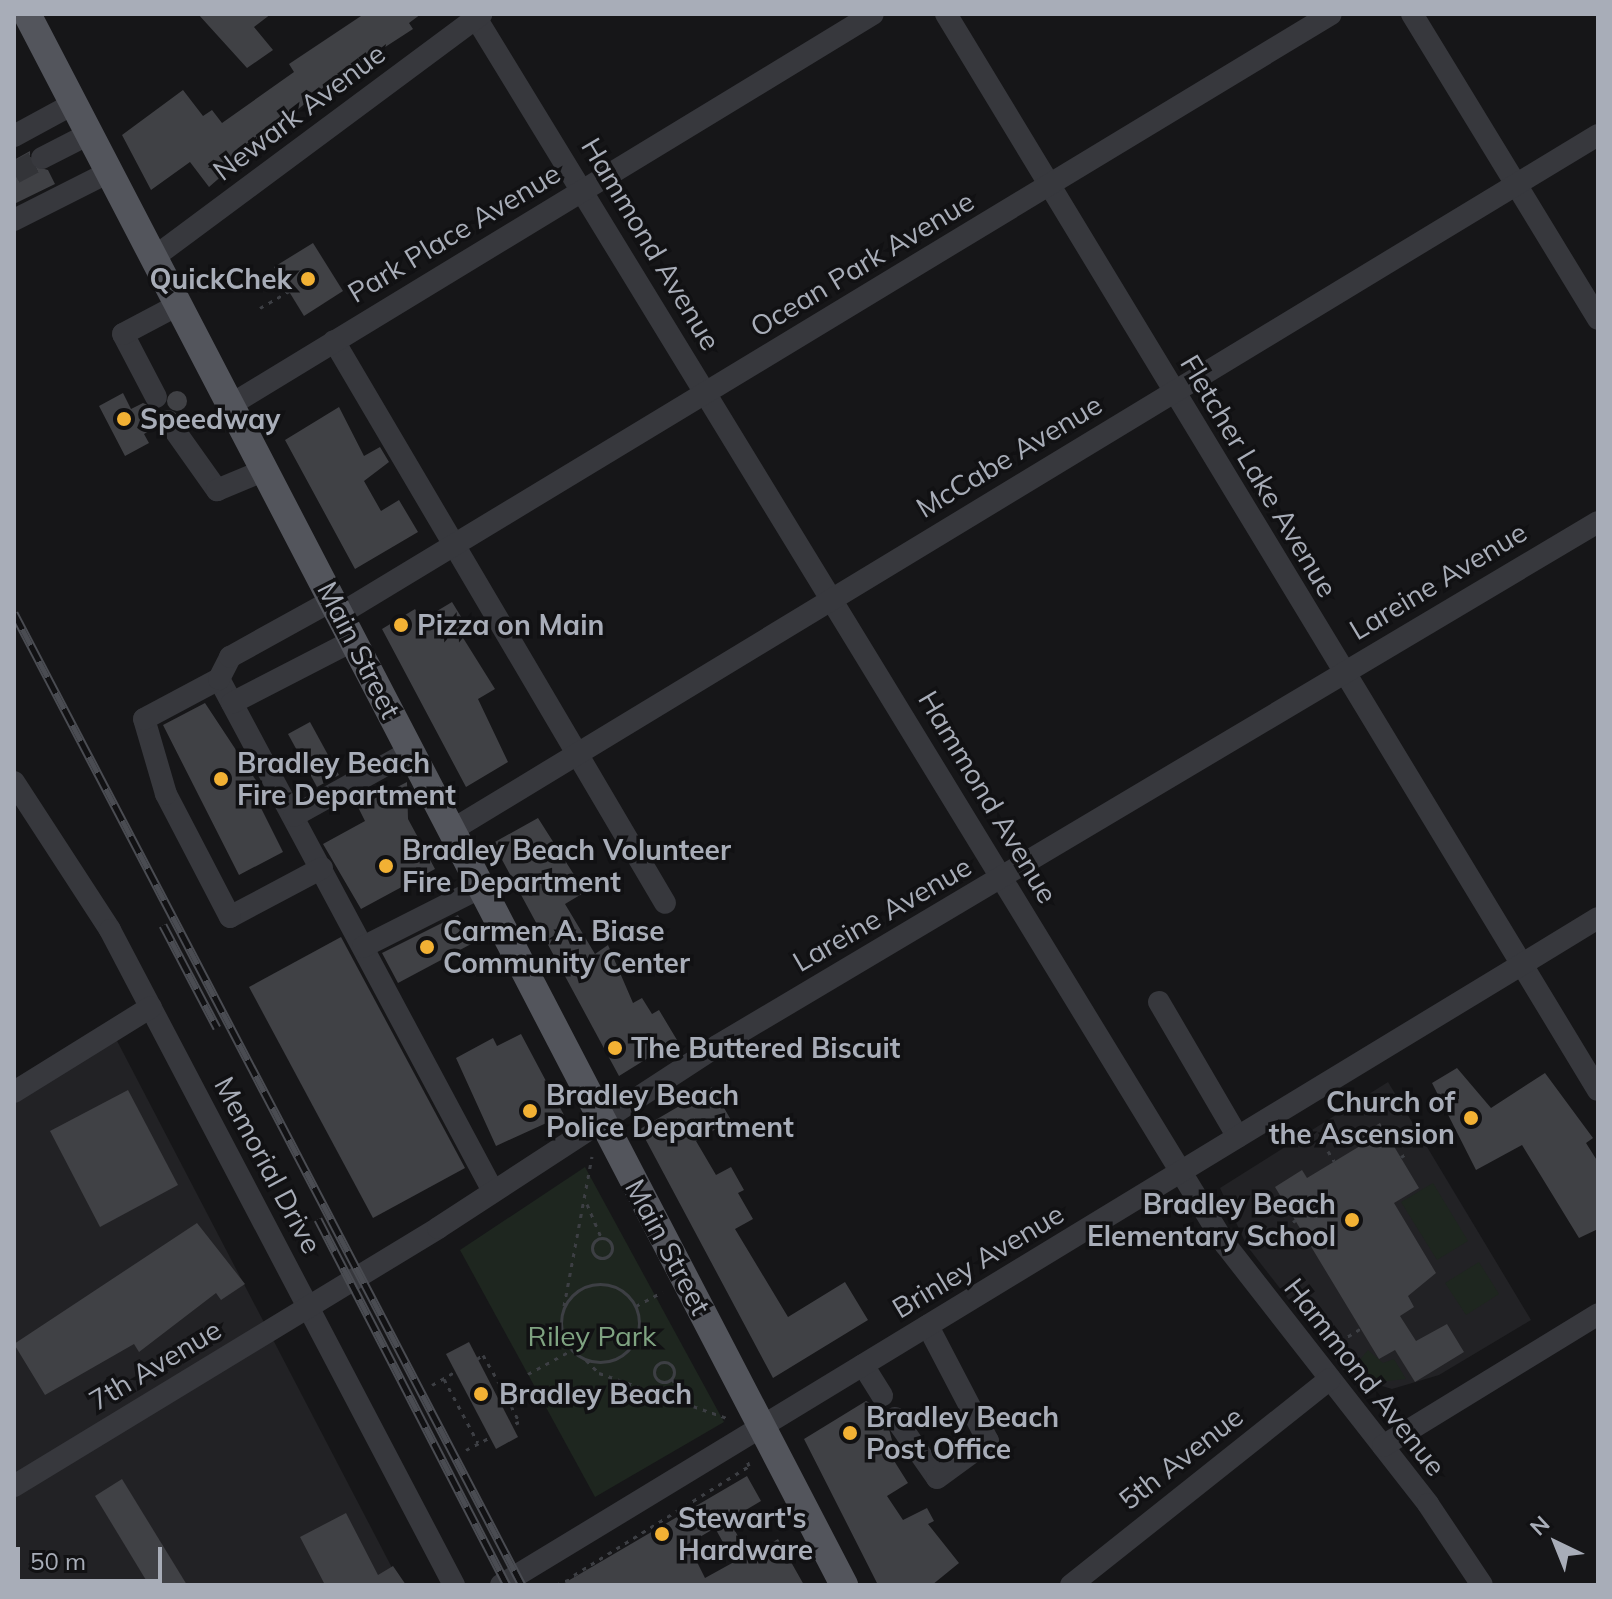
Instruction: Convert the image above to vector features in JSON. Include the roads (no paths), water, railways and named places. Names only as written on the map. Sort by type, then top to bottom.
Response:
[{"type":"main road","name":"Main Street","points":[[27,14],[844,1585]]},
{"type":"street","name":"Park Place Avenue","points":[[232,404],[873,14]]},
{"type":"street","name":"Fletcher Lake Avenue","points":[[946,14],[1598,1090]]},
{"type":"street","name":"Ocean Park Avenue","points":[[219,679],[230,657],[337,607],[454,546],[1331,14]]},
{"type":"street","points":[[1412,14],[1598,319]]},
{"type":"street","name":"Hammond Avenue","points":[[479,16],[1225,1244],[1383,1446],[1482,1585]]},
{"type":"street","name":"Newark Avenue","points":[[153,258],[479,16]]},
{"type":"street","points":[[14,136],[73,104]]},
{"type":"street","points":[[42,158],[89,134]]},
{"type":"street","name":"McCabe Avenue","points":[[452,830],[1598,135]]},
{"type":"street","points":[[14,220],[109,172]]},
{"type":"street","points":[[156,397],[123,334],[178,305]]},
{"type":"street","points":[[334,341],[665,903]]},
{"type":"street","points":[[168,421],[217,490],[265,470]]},
{"type":"street","name":"Lareine Avenue","points":[[318,1301],[602,1121],[1598,522]]},
{"type":"street","points":[[232,703],[354,640]]},
{"type":"street","points":[[322,868],[230,917],[166,794],[144,719],[219,679],[322,868],[493,1191]]},
{"type":"street","points":[[294,816],[411,751]]},
{"type":"street","name":"Memorial Drive","points":[[14,782],[74,868],[318,1301],[454,1585]]},
{"type":"street","points":[[363,947],[482,887]]},
{"type":"street","name":"Brinley Avenue","points":[[506,1582],[1598,918]]},
{"type":"street","points":[[1159,1002],[1238,1137]]},
{"type":"street","points":[[14,1092],[151,1007]]},
{"type":"street","name":"7th Avenue","points":[[14,1486],[318,1301]]},
{"type":"street","points":[[1383,1446],[1598,1314]]},
{"type":"street","points":[[895,1418],[937,1478],[988,1441],[928,1326]]},
{"type":"street","points":[[863,1365],[882,1396]]},
{"type":"street","name":"5th Avenue","points":[[1071,1585],[1330,1379]]},
{"type":"tunnel","points":[[14,173],[42,158]]},
{"type":"railway","points":[[14,613],[522,1585]]},
{"type":"railway","points":[[163,925],[217,1028]]},
{"type":"railway","points":[[318,1219],[507,1585]]},
{"type":"place","name":"QuickChek","points":[[308,279]]},
{"type":"place","name":"Speedway","points":[[124,419]]},
{"type":"place","name":"Pizza on Main","points":[[401,625]]},
{"type":"place","name":"Bradley Beach Fire Department","points":[[221,779]]},
{"type":"place","name":"Bradley Beach Volunteer Fire Department","points":[[386,866]]},
{"type":"place","name":"Carmen A. Biase Community Center","points":[[427,947]]},
{"type":"place","name":"The Buttered Biscuit","points":[[615,1048]]},
{"type":"place","name":"Bradley Beach Police Department","points":[[530,1111]]},
{"type":"place","name":"Church of the Ascension","points":[[1471,1118]]},
{"type":"place","name":"Bradley Beach Elementary School","points":[[1352,1220]]},
{"type":"place","name":"Bradley Beach","points":[[481,1394]]},
{"type":"place","name":"Bradley Beach Post Office","points":[[850,1433]]},
{"type":"place","name":"Stewart's Hardware","points":[[662,1534]]},
{"type":"park label","name":"Riley Park","points":[[592,1336]]}]
